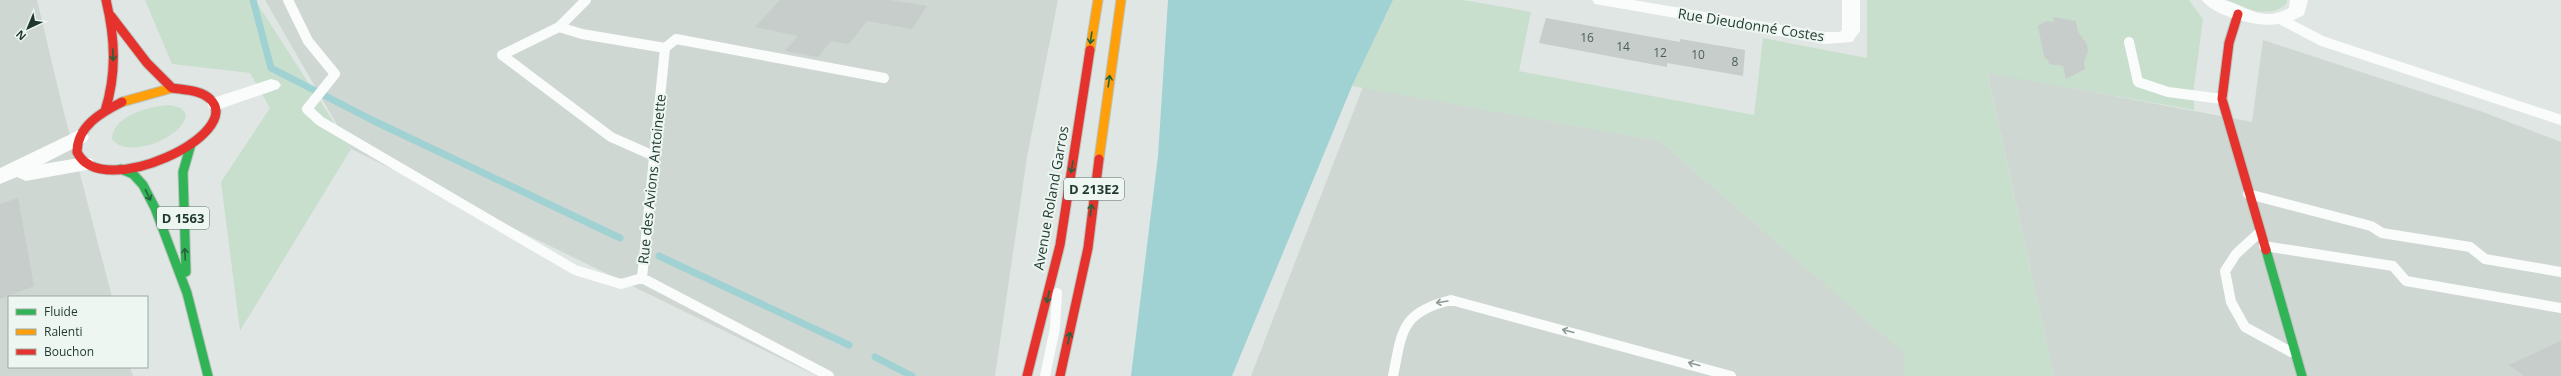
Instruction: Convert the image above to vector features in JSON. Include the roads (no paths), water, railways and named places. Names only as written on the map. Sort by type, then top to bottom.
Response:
[{"type":"main road","points":[[105,112],[114,85],[111,16],[106,0]]},
{"type":"main road","name":"Avenue Roland Garros","points":[[1027,376],[1060,245],[1098,0]]},
{"type":"main road","name":"D 213E2","points":[[1060,376],[1088,248],[1091,214],[1121,0]]},
{"type":"main road","points":[[2238,14],[2229,43],[2222,99],[2248,194],[2302,373]]},
{"type":"main road","points":[[111,16],[147,63],[172,88]]},
{"type":"main road","points":[[172,88],[202,91],[212,96],[217,104],[217,113],[212,123],[191,144],[151,163],[121,169],[106,170],[85,164],[78,157],[75,148],[79,137],[85,129],[105,112],[126,100],[149,92],[172,88]]},
{"type":"main road","name":"D 1563","points":[[187,293],[183,172],[191,144]]},
{"type":"main road","name":"D 1563","points":[[121,169],[133,174],[144,185],[187,293],[208,376]]},
{"type":"street","name":"Rue Dieudonné Costes","points":[[1601,0],[1825,38],[1845,38],[1851,31],[1851,0]]},
{"type":"street","points":[[2211,0],[2238,14],[2268,20],[2280,19],[2298,11],[2299,0]]},
{"type":"street","points":[[217,104],[271,85]]},
{"type":"street","points":[[0,177],[79,137]]},
{"type":"street","points":[[0,180],[51,168],[85,164]]},
{"type":"lane","points":[[288,0],[308,41],[334,74],[307,109],[320,121],[575,270],[621,284],[642,278]]},
{"type":"lane","points":[[586,0],[559,27],[502,55],[611,137],[654,156]]},
{"type":"lane","points":[[2280,19],[2292,27],[2322,40],[2561,120]]},
{"type":"lane","points":[[559,27],[582,34],[665,48],[676,39],[884,78]]},
{"type":"lane","points":[[2129,42],[2138,82],[2146,87],[2222,99]]},
{"type":"lane","name":"Rue des Avions Antoinette","points":[[665,48],[642,278],[829,376]]},
{"type":"lane","points":[[2248,194],[2371,226],[2382,233],[2470,247],[2485,259],[2561,272]]},
{"type":"lane","points":[[2260,232],[2236,254],[2225,270],[2231,302],[2244,327],[2296,355]]},
{"type":"lane","points":[[1045,376],[1055,328],[1060,245]]},
{"type":"lane","points":[[2264,246],[2393,266],[2406,281],[2561,308]]},
{"type":"lane","points":[[1393,376],[1404,328],[1414,313],[1431,304],[1451,300],[1708,368],[1730,376]]},
{"type":"lane","points":[[2290,376],[2302,373]]},
{"type":"water","points":[[1168,0],[1393,0],[1352,86],[1232,376],[1131,376],[1158,156]]},
{"type":"waterway","points":[[253,0],[271,68],[374,121],[620,238]]},
{"type":"waterway","points":[[659,256],[849,345]]},
{"type":"waterway","points":[[875,357],[912,376]]}]
